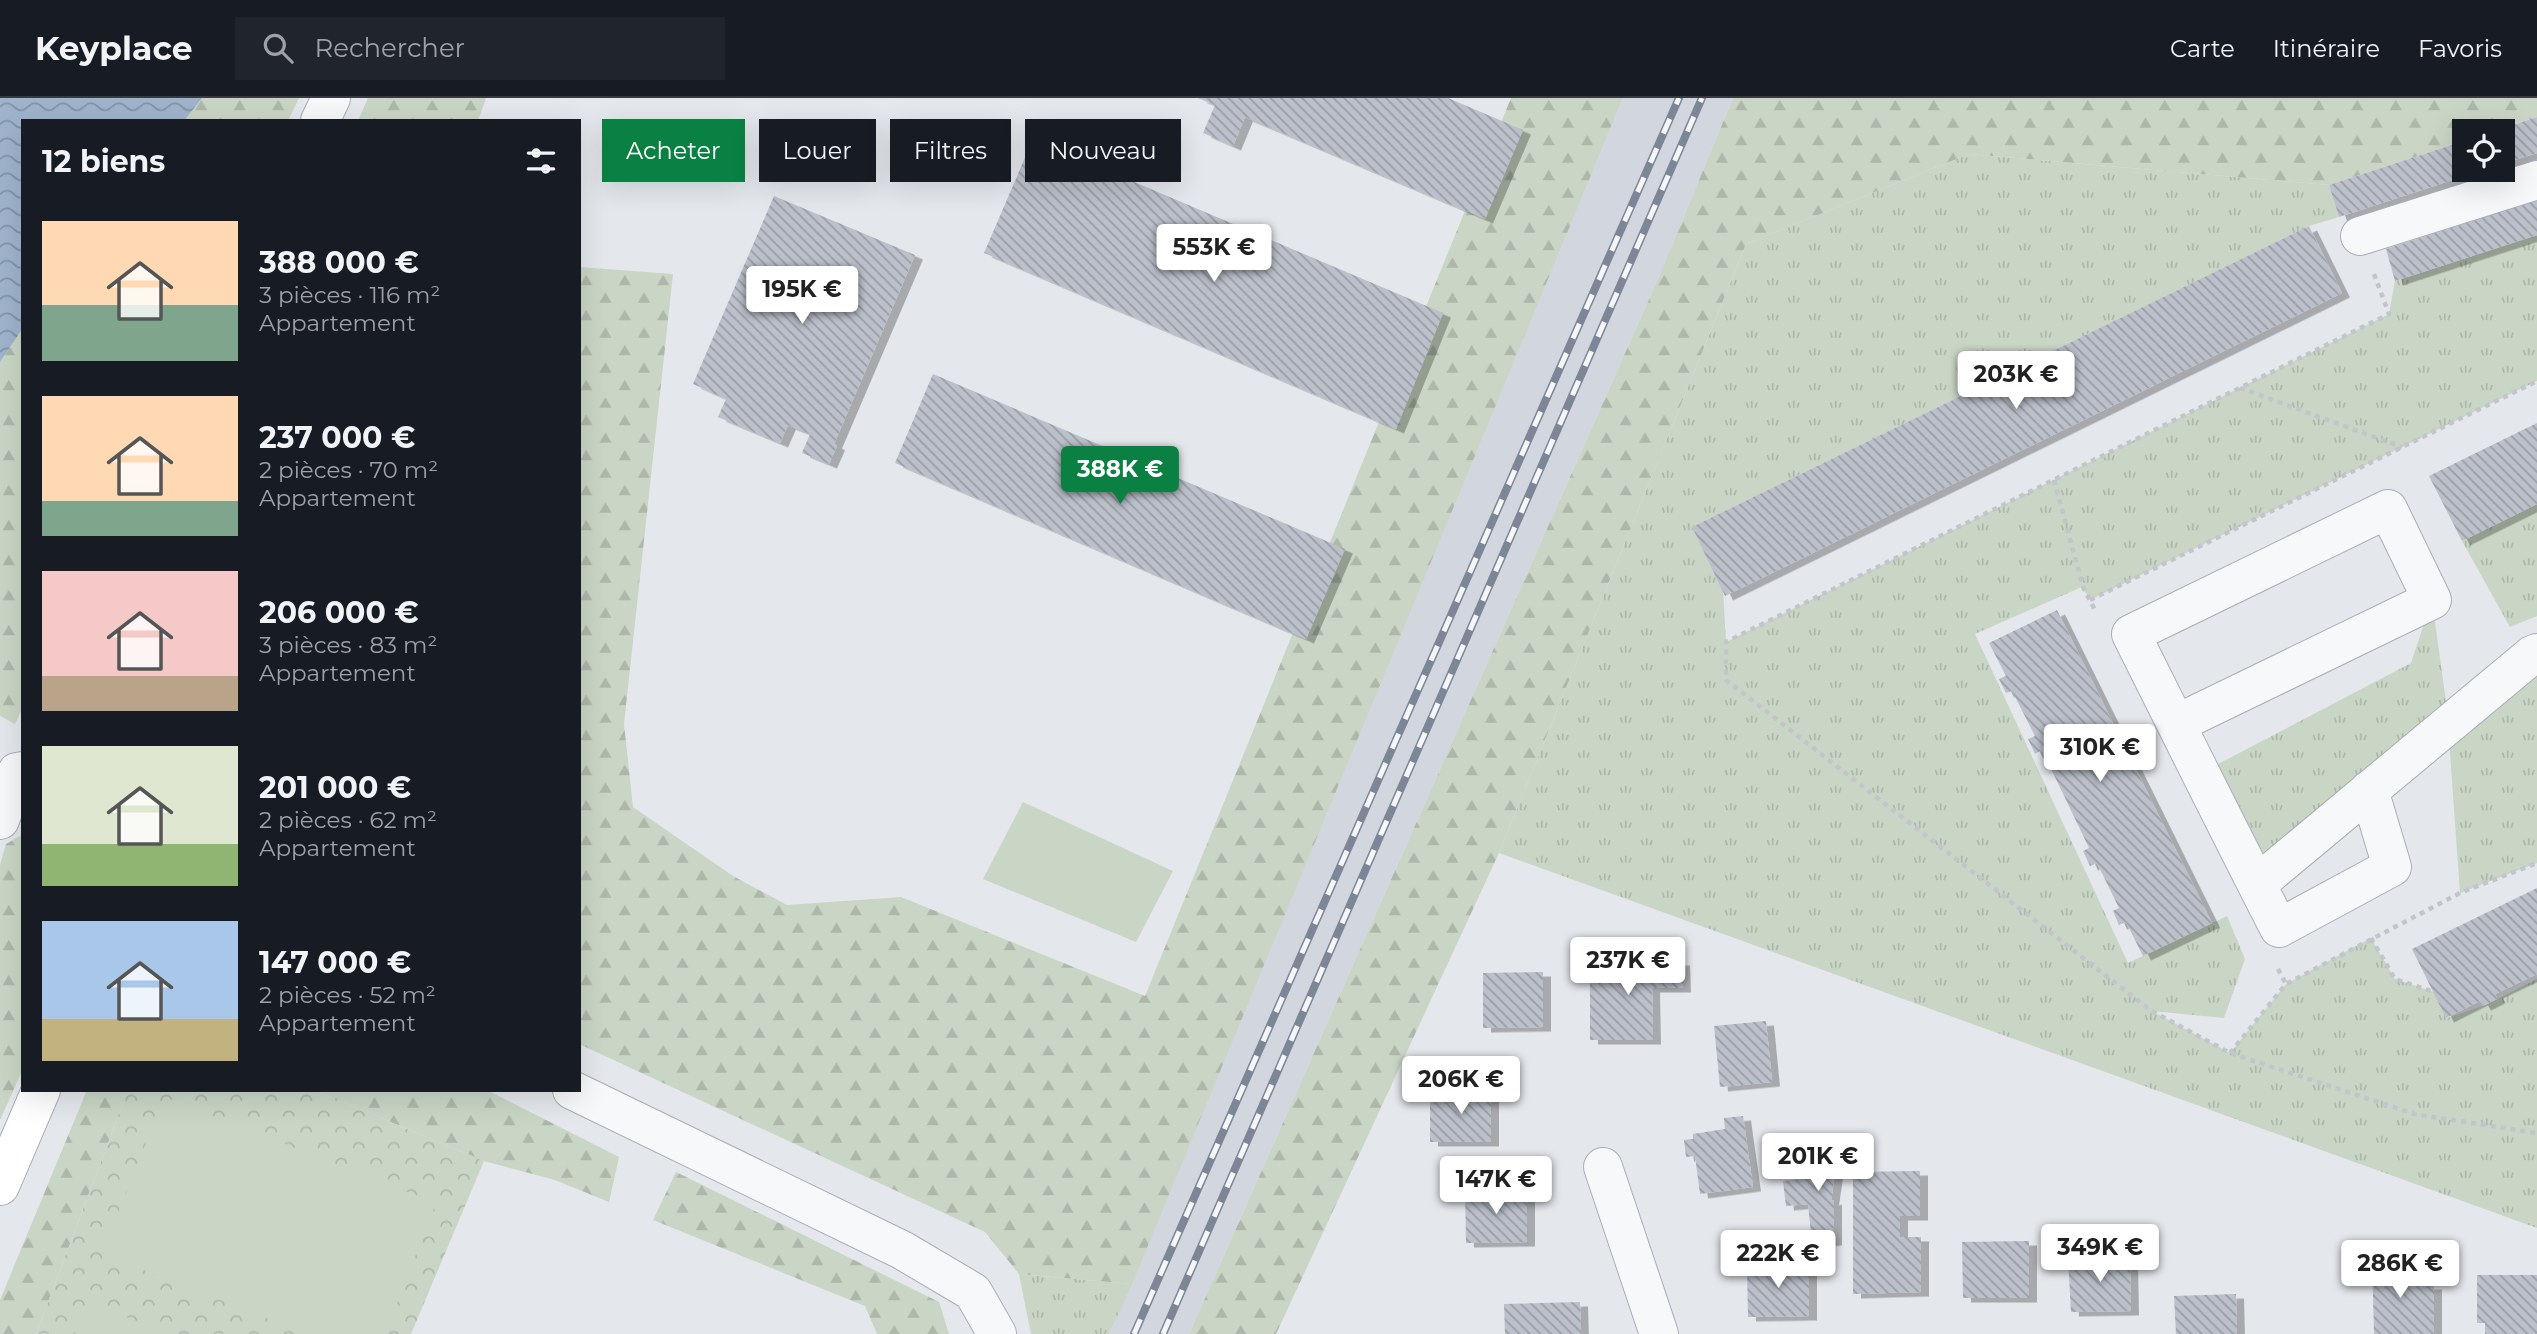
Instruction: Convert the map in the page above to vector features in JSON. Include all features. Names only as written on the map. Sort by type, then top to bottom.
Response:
[{"type":"main road","points":[[0,1186],[40,1092]]},
{"type":"street","points":[[321,119],[331,98]]},
{"type":"street","points":[[2360,236],[2537,180]]},
{"type":"street","points":[[2176,724],[2432,600],[2388,509],[2132,634],[2176,724],[2279,928],[2392,867],[2369,790]]},
{"type":"street","points":[[2257,884],[2537,653]]},
{"type":"street","points":[[0,820],[17,772],[21,771]]},
{"type":"street","points":[[576,1092],[902,1250],[973,1292],[997,1334]]},
{"type":"street","points":[[1603,1167],[1659,1334]]},
{"type":"path","points":[[2360,236],[2389,313],[1726,642],[1726,680],[2150,1010],[2230,1053],[2414,1114],[2537,1133]]},
{"type":"path","points":[[2090,600],[2537,381]]},
{"type":"path","points":[[2239,388],[2402,447]]},
{"type":"path","points":[[2230,1053],[2286,984],[2460,893],[2537,863]]},
{"type":"path","points":[[2371,938],[2395,979],[2434,992]]},
{"type":"shaded area","points":[[1623,98],[1733,98],[1658,279],[1189,1334],[1109,1334]]},
{"type":"green space","points":[[202,98],[299,98],[289,119],[186,119]]},
{"type":"green space","points":[[368,98],[486,98],[479,119],[359,119]]},
{"type":"green space","points":[[1511,98],[1623,98],[1132,1284],[1019,1274],[985,1232],[581,1045],[581,267],[673,274],[624,724],[633,807],[733,876],[787,905],[901,897],[1145,996]]},
{"type":"green space","points":[[1733,98],[2537,98],[2537,117],[2515,124],[2515,119],[2452,119],[2452,145],[2329,185],[1969,154],[1746,244],[1499,853],[1276,1334],[1189,1334],[1658,279]]},
{"type":"green space","points":[[1969,154],[2329,185],[2339,217],[2309,226],[1692,527],[1723,590],[1726,642],[2389,314],[2395,281],[2537,235],[2537,381],[2090,600],[2082,587],[1975,634],[2128,963],[2227,916],[2245,959],[2224,1018],[2152,1011],[2230,1053],[2286,984],[2371,938],[2395,979],[2434,992],[2447,1018],[2483,1006],[2537,979],[2537,1228],[1499,853],[1746,244]]},
{"type":"green space","points":[[21,331],[21,711],[15,724],[0,716],[0,362]]},
{"type":"green space","points":[[2537,504],[2537,616],[2510,627],[2462,541]]},
{"type":"green space","points":[[2432,600],[2449,724],[2537,653],[2537,863],[2460,893],[2448,725],[2257,884],[2201,773],[2411,663]]},
{"type":"green space","points":[[1023,802],[1173,871],[1136,942],[983,879]]},
{"type":"green space","points":[[21,835],[21,1073],[0,1120],[0,865],[6,844]]},
{"type":"green space","points":[[86,1092],[127,1092],[36,1334],[0,1334],[0,1300]]},
{"type":"green space","points":[[127,1092],[319,1092],[484,1161],[411,1334],[36,1334]]},
{"type":"green space","points":[[319,1092],[491,1092],[619,1157],[609,1202],[555,1180],[484,1161]]},
{"type":"green space","points":[[164,1097],[436,1203],[385,1334],[307,1334],[102,1254]]},
{"type":"green space","points":[[676,1172],[939,1302],[949,1334],[877,1334],[865,1306],[653,1220]]},
{"type":"green space","points":[[1019,1274],[1132,1284],[1109,1334],[1031,1334]]},
{"type":"green space","points":[[88,1302],[169,1334],[75,1334]]},
{"type":"water","points":[[0,98],[202,98],[186,119],[21,119],[21,331],[0,362]]},
{"type":"building","points":[[1198,98],[1448,98],[1523,130],[1485,219],[1245,117],[1233,146],[1203,133],[1215,105]]},
{"type":"building","points":[[2537,117],[2537,153],[2515,160],[2515,124]]},
{"type":"building","points":[[2452,145],[2452,180],[2339,217],[2329,185]]},
{"type":"building","points":[[1025,158],[1025,182],[1134,182],[1443,313],[1396,429],[984,253]]},
{"type":"building","points":[[774,196],[915,255],[834,444],[837,446],[829,464],[802,453],[810,434],[788,425],[780,443],[718,417],[726,399],[693,384]]},
{"type":"building","points":[[2537,200],[2537,235],[2395,281],[2386,249]]},
{"type":"building","points":[[2309,226],[2342,293],[1725,596],[1692,527]]},
{"type":"building","points":[[933,374],[1345,549],[1306,639],[895,463]]},
{"type":"building","points":[[2537,423],[2537,504],[2462,541],[2429,476]]},
{"type":"building","points":[[2057,610],[2212,923],[2143,956],[2126,922],[2119,925],[2113,911],[2119,908],[2097,863],[2090,866],[2083,851],[2089,848],[2042,750],[2035,754],[2028,739],[2035,736],[2012,691],[2006,693],[1999,679],[2006,676],[1989,643]]},
{"type":"building","points":[[2537,888],[2537,974],[2495,994],[2497,999],[2483,1006],[2480,1001],[2446,1018],[2412,949]]},
{"type":"building","points":[[1590,961],[1682,961],[1683,988],[1652,988],[1653,1040],[1590,1040]]},
{"type":"building","points":[[1543,972],[1543,1027],[1483,1028],[1483,973]]},
{"type":"building","points":[[1766,1021],[1772,1082],[1720,1087],[1714,1026]]},
{"type":"building","points":[[1491,1089],[1491,1142],[1430,1142],[1430,1090]]},
{"type":"building","points":[[1743,1116],[1753,1187],[1700,1194],[1695,1156],[1686,1157],[1684,1140],[1693,1139],[1693,1134],[1725,1129],[1724,1118]]},
{"type":"building","points":[[1822,1138],[1840,1140],[1831,1201],[1834,1200],[1834,1241],[1812,1243],[1808,1204],[1786,1206],[1783,1181],[1816,1177]]},
{"type":"building","points":[[1920,1171],[1920,1216],[1900,1216],[1900,1237],[1921,1237],[1921,1292],[1853,1294],[1853,1172]]},
{"type":"building","points":[[1527,1189],[1527,1242],[1466,1243],[1465,1190]]},
{"type":"building","points":[[2029,1241],[2029,1298],[1963,1298],[1962,1242]]},
{"type":"building","points":[[2130,1255],[2131,1311],[2071,1312],[2068,1258]]},
{"type":"building","points":[[2406,1255],[2406,1286],[2434,1285],[2434,1334],[2374,1334],[2372,1256]]},
{"type":"building","points":[[1809,1264],[1809,1316],[1748,1317],[1747,1265]]},
{"type":"building","points":[[2477,1275],[2537,1275],[2537,1334],[2485,1334],[2485,1323],[2477,1323]]},
{"type":"building","points":[[2236,1294],[2237,1334],[2176,1334],[2174,1296]]},
{"type":"building","points":[[1580,1302],[1581,1334],[1505,1334],[1504,1304]]},
{"type":"railway","points":[[1134,1334],[1679,98]]},
{"type":"railway","points":[[1163,1334],[1702,98]]}]
